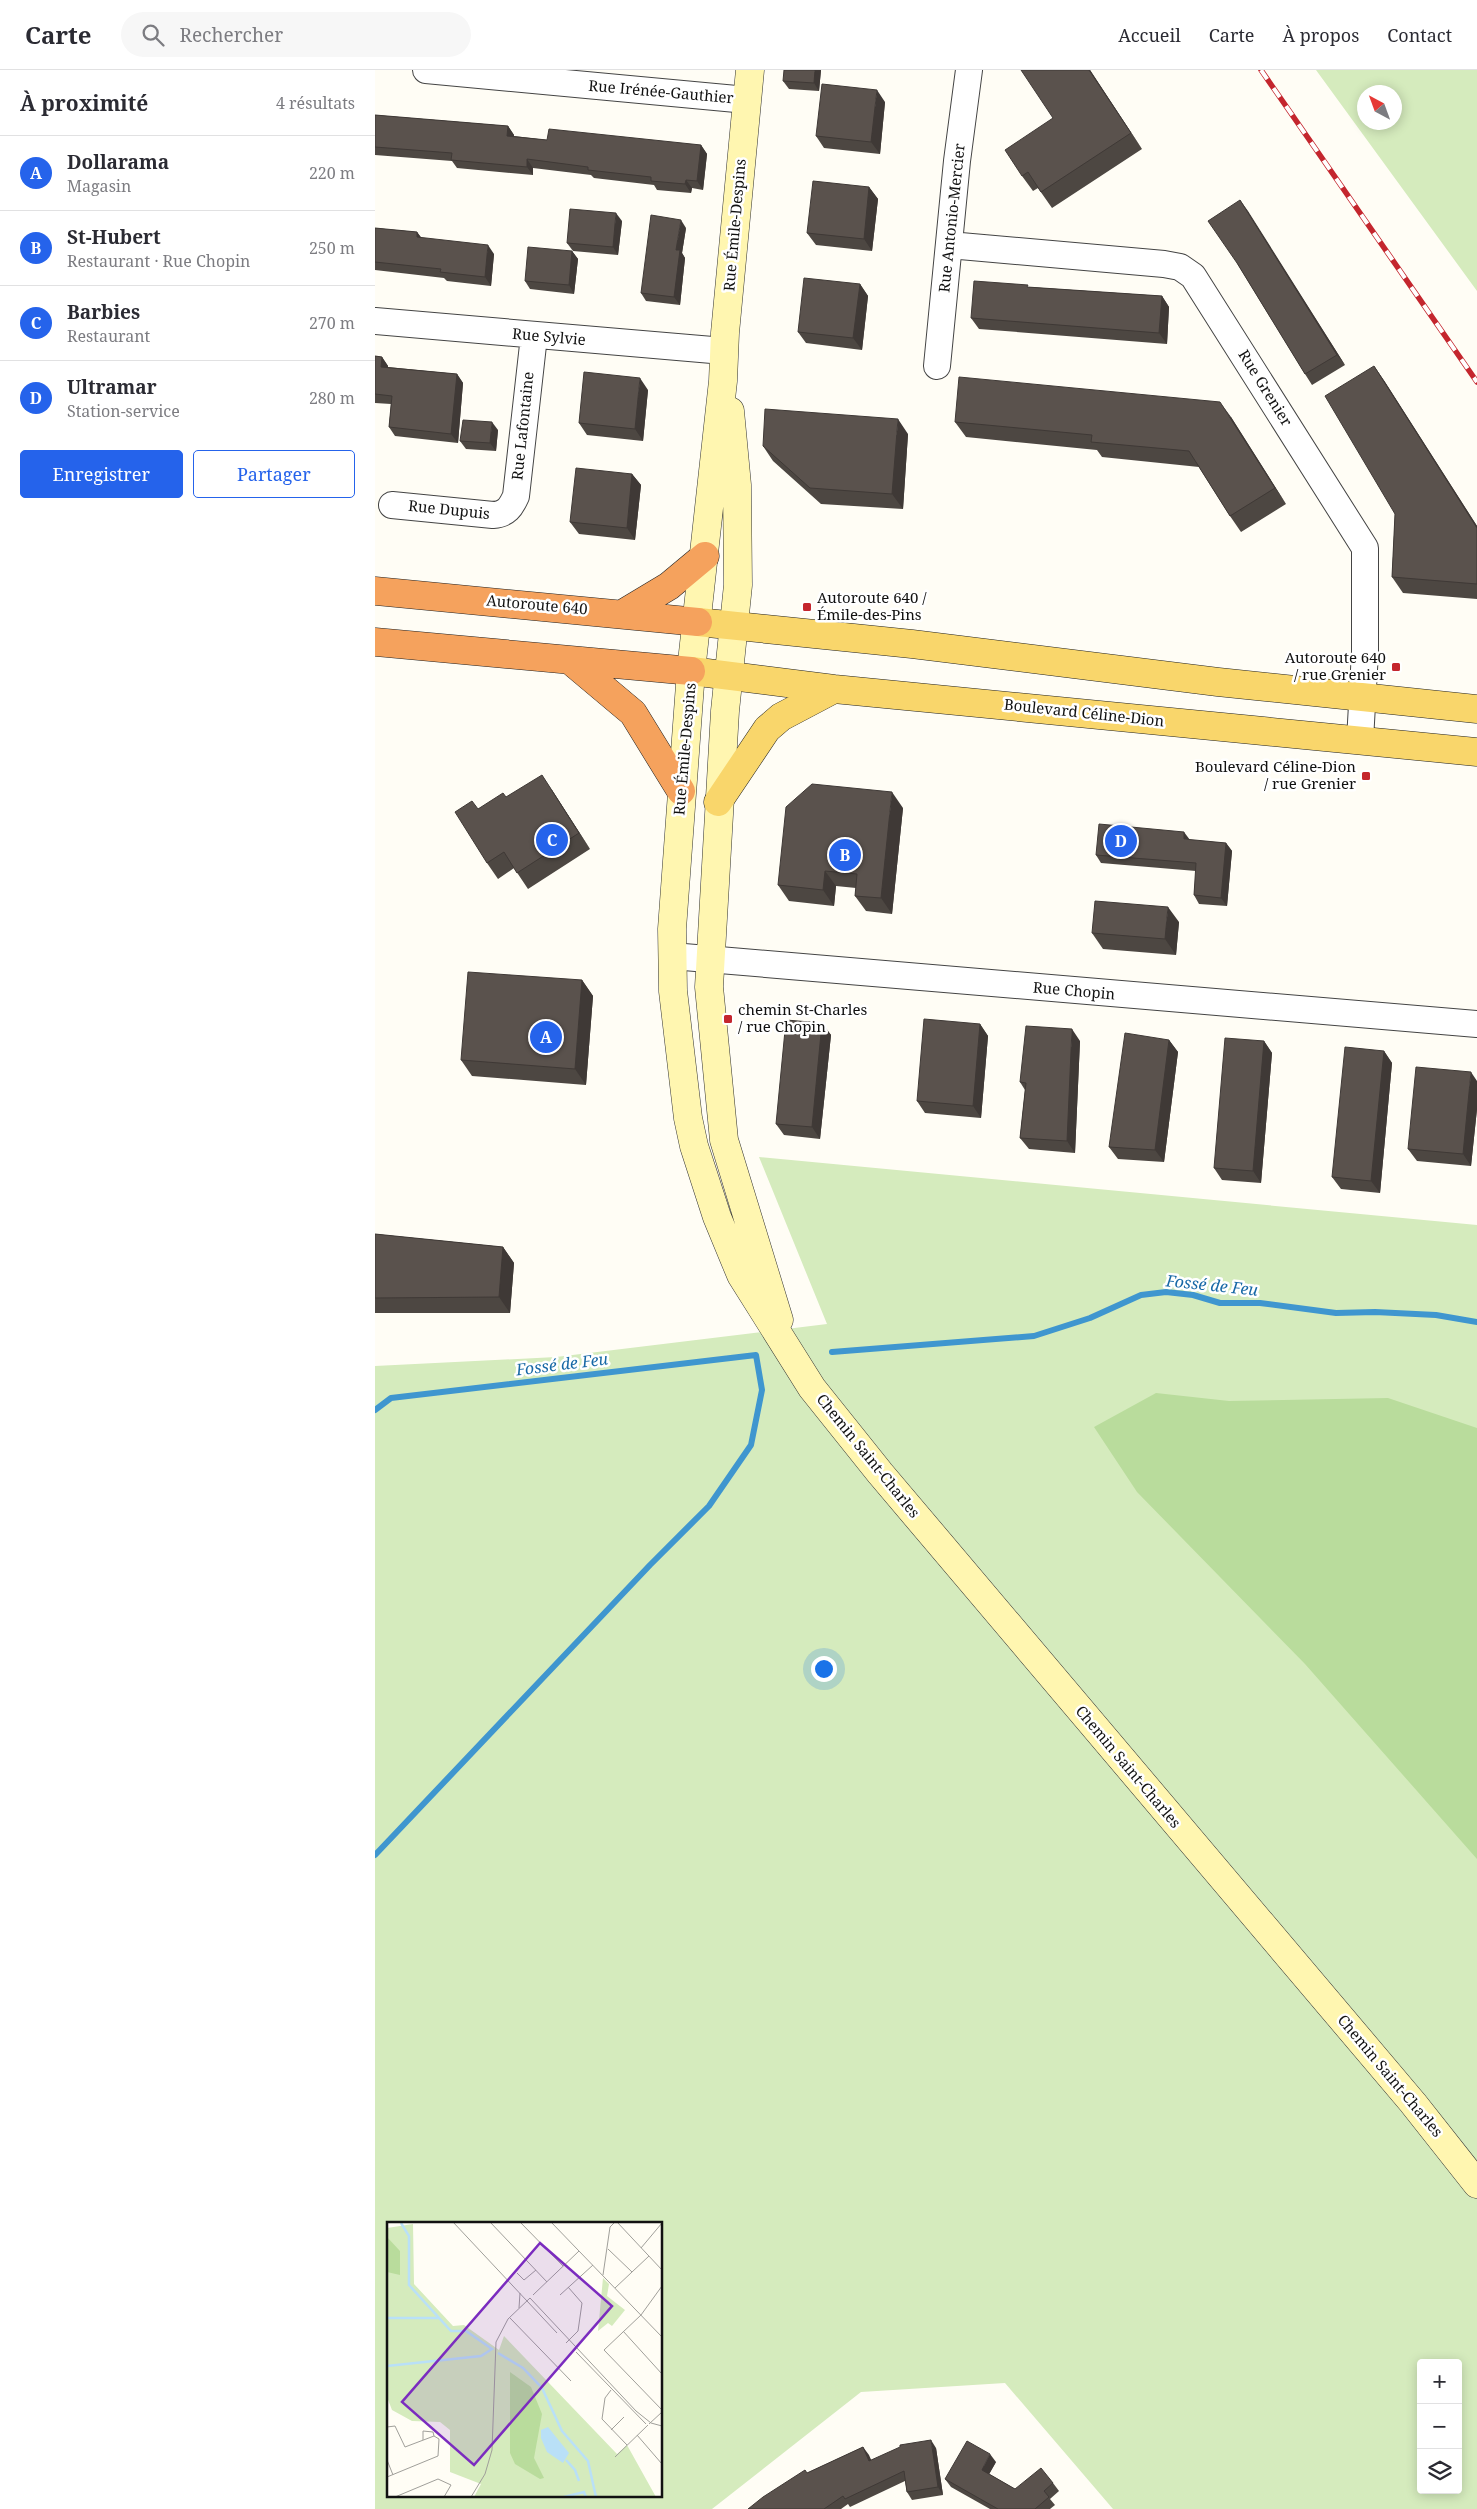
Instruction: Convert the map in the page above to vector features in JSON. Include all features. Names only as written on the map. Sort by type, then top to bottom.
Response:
[{"type":"highway","points":[[624,613],[669,586],[705,556]]},
{"type":"highway","name":"Autoroute 640","points":[[375,590],[624,613],[699,622]]},
{"type":"highway","points":[[375,642],[691,671]]},
{"type":"highway","points":[[571,661],[633,713],[681,791]]},
{"type":"main road","name":"Rue Émile-Despins","points":[[688,1118],[673,991],[674,890],[691,671],[699,622],[723,381],[724,351],[750,70]]},
{"type":"main road","name":"Rue Émile-Despins","points":[[720,1114],[710,1014],[709,958],[718,802],[728,676],[738,585],[737,485],[733,420],[723,381]]},
{"type":"main road","points":[[699,622],[912,644],[1199,680],[1477,708]]},
{"type":"main road","name":"Boulevard Céline-Dion","points":[[691,671],[834,688],[1477,752]]},
{"type":"main road","points":[[718,802],[767,729],[781,717],[834,688]]},
{"type":"main road","name":"Chemin Saint-Charles","points":[[720,1114],[727,1153],[771,1292],[785,1345]]},
{"type":"main road","name":"Chemin Saint-Charles","points":[[688,1118],[705,1181],[733,1256],[752,1294],[825,1406],[1413,2103],[1477,2184]]},
{"type":"street","name":"Rue Irénée-Gauthier","points":[[426,70],[747,100]]},
{"type":"street","name":"Rue Antonio-Mercier","points":[[937,366],[969,70]]},
{"type":"street","name":"Rue Grenier","points":[[949,245],[1164,264],[1180,267],[1193,276],[1361,540],[1366,557],[1364,698],[1360,740]]},
{"type":"street","name":"Rue Sylvie","points":[[375,321],[724,351]]},
{"type":"street","name":"Rue Lafontaine","points":[[505,513],[510,508],[515,496],[534,336]]},
{"type":"street","name":"Rue Dupuis","points":[[392,505],[493,515],[505,513]]},
{"type":"street","name":"Rue Chopin","points":[[672,956],[1477,1024]]},
{"type":"green space","points":[[1316,70],[1477,70],[1477,291],[1360,130],[1402,130],[1402,85],[1357,85],[1357,126]]},
{"type":"green space","points":[[759,1157],[1477,1225],[1477,2509],[1113,2509],[1005,2383],[861,2392],[712,2509],[375,2509],[375,1366],[556,1357],[827,1324]]},
{"type":"green space","points":[[1156,1393],[1229,1401],[1388,1398],[1477,1428],[1477,1859],[1305,1664],[1137,1492],[1094,1427]]},
{"type":"building","points":[[784,70],[815,70],[814,83],[783,81]]},
{"type":"building","points":[[1021,70],[1089,70],[1131,133],[1041,192],[1028,172],[1022,176],[1005,150],[1053,118]]},
{"type":"building","points":[[822,84],[877,90],[871,142],[816,136]]},
{"type":"building","points":[[375,115],[508,126],[507,136],[547,140],[549,129],[701,145],[697,181],[686,180],[685,184],[651,181],[651,177],[588,170],[588,167],[527,159],[527,167],[451,160],[452,153],[375,147]]},
{"type":"building","points":[[813,181],[869,187],[864,239],[807,233]]},
{"type":"building","points":[[1240,200],[1337,355],[1305,374],[1237,263],[1208,221]]},
{"type":"building","points":[[570,209],[616,213],[613,247],[567,243]]},
{"type":"building","points":[[651,215],[681,220],[676,250],[680,250],[674,297],[641,293]]},
{"type":"building","points":[[375,228],[417,232],[417,237],[488,245],[485,277],[440,272],[441,269],[375,262]]},
{"type":"building","points":[[528,247],[572,251],[569,285],[525,281]]},
{"type":"building","points":[[804,278],[860,284],[853,338],[798,332]]},
{"type":"building","points":[[974,281],[1028,285],[1027,287],[1162,296],[1159,333],[971,318]]},
{"type":"building","points":[[375,356],[382,357],[381,367],[457,374],[451,434],[389,427],[392,396],[375,394]]},
{"type":"building","points":[[1374,366],[1477,528],[1477,584],[1392,577],[1395,514],[1325,396]]},
{"type":"building","points":[[584,372],[640,378],[635,429],[579,423]]},
{"type":"building","points":[[959,377],[1220,402],[1275,488],[1230,516],[1189,451],[1091,442],[1092,435],[955,422]]},
{"type":"building","points":[[765,409],[898,419],[892,494],[810,488],[763,446]]},
{"type":"building","points":[[463,420],[492,422],[490,443],[460,441]]},
{"type":"building","points":[[576,468],[632,474],[627,528],[570,522]]},
{"type":"building","points":[[542,775],[579,833],[517,873],[504,852],[487,863],[455,812],[472,801],[478,809],[503,793],[506,797]]},
{"type":"building","points":[[812,784],[892,792],[881,898],[855,896],[857,874],[825,871],[823,890],[778,885],[786,807]]},
{"type":"building","points":[[1099,824],[1184,832],[1184,839],[1226,843],[1221,898],[1194,895],[1196,863],[1096,855]]},
{"type":"building","points":[[1095,901],[1168,907],[1165,939],[1092,933]]},
{"type":"building","points":[[468,972],[582,980],[575,1069],[461,1060]]},
{"type":"building","points":[[924,1019],[980,1024],[973,1106],[917,1101]]},
{"type":"building","points":[[786,1020],[822,1023],[812,1127],[776,1124]]},
{"type":"building","points":[[1026,1026],[1072,1029],[1067,1141],[1020,1138],[1026,1083],[1020,1082]]},
{"type":"building","points":[[1125,1033],[1169,1040],[1155,1150],[1109,1147]]},
{"type":"building","points":[[1225,1038],[1264,1041],[1253,1171],[1214,1168]]},
{"type":"building","points":[[1345,1047],[1384,1051],[1371,1181],[1332,1177]]},
{"type":"building","points":[[1416,1067],[1471,1072],[1463,1154],[1408,1149]]},
{"type":"building","points":[[375,1234],[503,1247],[499,1297],[375,1298]]},
{"type":"building","points":[[931,2440],[938,2487],[907,2492],[904,2471],[845,2499],[843,2496],[824,2509],[748,2509],[805,2470],[807,2473],[863,2447],[869,2461],[900,2447],[900,2445]]},
{"type":"building","points":[[967,2441],[990,2454],[982,2470],[1015,2489],[1041,2468],[1053,2483],[1044,2491],[1049,2497],[1035,2509],[998,2509],[945,2479]]},
{"type":"waterway","name":"Fossé de Feu","points":[[832,1352],[1034,1336],[1090,1318],[1141,1295],[1166,1292],[1193,1295],[1220,1303],[1260,1303],[1336,1313],[1375,1312],[1436,1315],[1477,1322]]},
{"type":"waterway","points":[[375,1410],[391,1398],[756,1355],[762,1390],[751,1445],[709,1506],[650,1565],[375,1855]]},
{"type":"railway","points":[[1261,70],[1477,382]]},
{"type":"place","name":"Autoroute 640 / Émile-des-Pins","points":[[807,607]]},
{"type":"place","name":"Autoroute 640 / rue Grenier","points":[[1396,667]]},
{"type":"place","name":"Boulevard Céline-Dion / rue Grenier","points":[[1366,776]]},
{"type":"place","name":"Barbies","points":[[552,840]]},
{"type":"place","name":"Ultramar","points":[[1121,841]]},
{"type":"place","name":"St-Hubert","points":[[845,855]]},
{"type":"place","name":"chemin St-Charles / rue Chopin","points":[[728,1019]]},
{"type":"place","name":"Dollarama","points":[[546,1037]]}]
